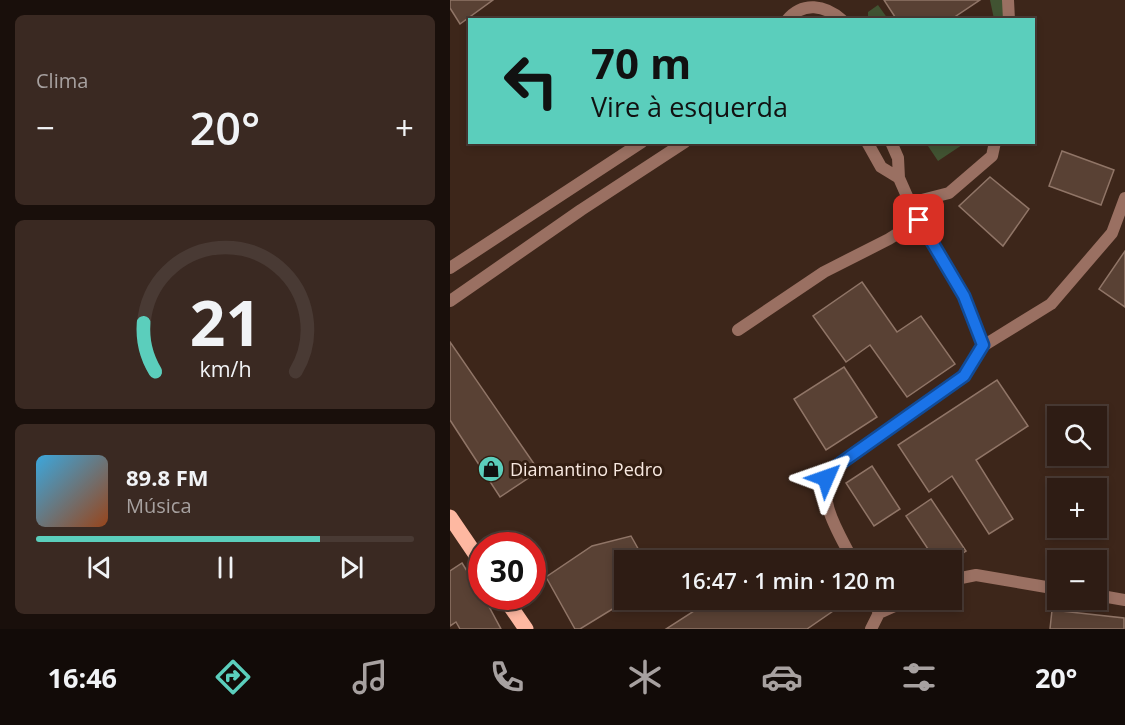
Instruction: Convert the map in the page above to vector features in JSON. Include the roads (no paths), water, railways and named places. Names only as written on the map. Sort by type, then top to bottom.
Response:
[{"type":"main road","points":[[450,517],[468,543]]},
{"type":"main road","points":[[513,610],[526,629]]},
{"type":"street","points":[[1008,0],[1009,18]]},
{"type":"street","points":[[789,18],[800,5],[811,8],[825,4],[840,18]]},
{"type":"street","points":[[450,268],[639,144]]},
{"type":"street","points":[[450,301],[581,210],[683,144]]},
{"type":"street","points":[[868,144],[881,167],[899,178]]},
{"type":"street","points":[[892,144],[898,158],[899,178],[910,203],[964,296],[983,345]]},
{"type":"street","points":[[910,203],[949,193],[992,156],[995,144]]},
{"type":"street","points":[[848,550],[830,515],[824,490],[826,478],[831,470],[964,376],[983,345],[1052,304],[1112,233],[1125,198]]},
{"type":"street","points":[[738,330],[824,272],[919,220]]},
{"type":"street","points":[[962,578],[976,575],[1047,586]]},
{"type":"street","points":[[1107,597],[1125,600]]},
{"type":"street","points":[[871,629],[879,613],[886,610]]},
{"type":"place","name":"Diamantino Pedro","points":[[491,469]]}]
